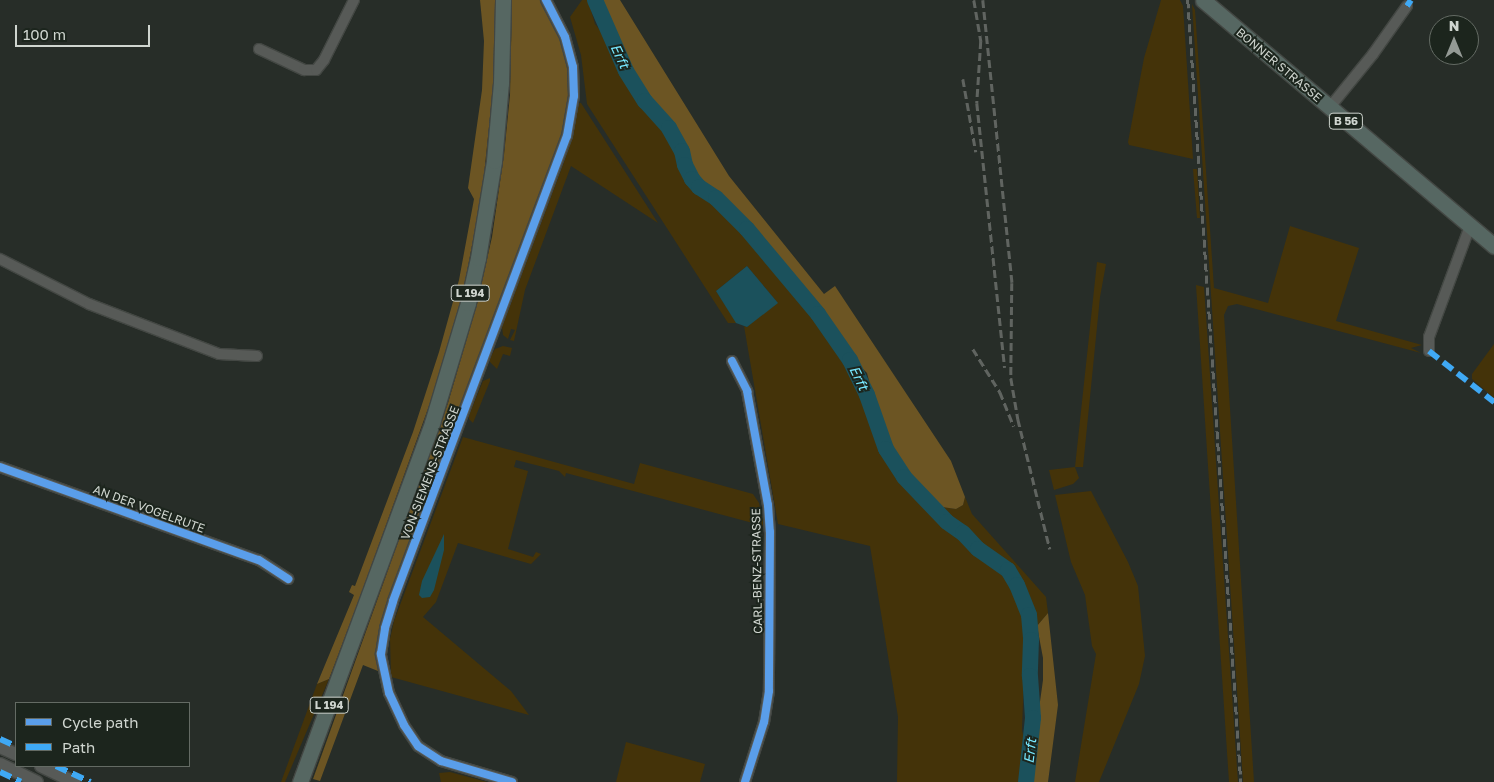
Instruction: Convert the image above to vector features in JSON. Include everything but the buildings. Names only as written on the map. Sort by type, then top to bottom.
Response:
[{"type":"main road","name":"L 194","points":[[300,782],[432,423],[468,303],[481,242],[494,161],[501,82],[503,0]]},
{"type":"main road","name":"BONNER STRASSE","points":[[1203,0],[1470,226]]},
{"type":"main road","name":"B 56","points":[[1470,226],[1494,246]]},
{"type":"street","points":[[259,49],[304,70],[316,70],[324,60],[354,0]]},
{"type":"street","name":"VON-SIEMENS-STRASSE","points":[[512,782],[441,761],[418,746],[404,726],[389,693],[382,668],[382,649],[393,602],[556,172],[572,112],[575,85],[571,55],[566,37],[546,0]]},
{"type":"street","points":[[1330,108],[1373,54],[1407,6]]},
{"type":"street","points":[[1429,351],[1429,337],[1470,226]]},
{"type":"street","points":[[0,260],[90,304],[219,354],[256,356]]},
{"type":"street","name":"CARL-BENZ-STRASSE","points":[[732,361],[747,391],[768,505],[770,532],[769,691],[764,722],[745,782]]},
{"type":"street","name":"AN DER VOGELRUTE","points":[[0,467],[259,560],[288,579]]},
{"type":"street","points":[[0,747],[15,754]]},
{"type":"street","points":[[0,764],[37,782]]},
{"type":"street","points":[[43,767],[74,782]]},
{"type":"shaded area","points":[[480,0],[496,0],[493,88],[482,194],[462,297],[434,392],[360,597],[329,679],[317,684],[354,595],[349,592],[352,585],[355,586],[413,432],[439,352],[459,280],[474,199],[468,188],[482,90],[484,41]]},
{"type":"shaded area","points":[[512,0],[541,0],[559,35],[568,65],[569,98],[561,141],[381,626],[377,652],[378,671],[363,665],[320,781],[313,779],[448,403],[477,304],[492,237],[504,155],[510,95]]},
{"type":"shaded area","points":[[582,0],[588,0],[595,24],[606,38],[625,79],[640,102],[665,131],[676,149],[687,177],[697,191],[712,202],[744,233],[816,320],[832,344],[851,364],[875,433],[888,459],[900,477],[924,506],[943,524],[1007,573],[1024,610],[1029,643],[1024,674],[1022,730],[1025,744],[1021,782],[897,782],[898,717],[870,546],[778,524],[744,326],[747,327],[777,302],[747,266],[716,291],[737,323],[728,323],[587,104],[581,55],[570,17]]},
{"type":"shaded area","points":[[599,0],[620,0],[729,176],[824,294],[835,286],[951,461],[965,497],[963,505],[956,509],[935,506],[906,476],[891,453],[880,424],[867,373],[859,365],[825,317],[766,250],[749,226],[693,172],[683,141],[673,125],[637,83]]},
{"type":"shaded area","points":[[1161,0],[1180,0],[1183,6],[1193,159],[1129,145],[1128,142],[1144,58]]},
{"type":"shaded area","points":[[1192,4],[1195,10],[1214,288],[1268,303],[1290,226],[1359,248],[1336,321],[1422,345],[1411,348],[1421,353],[1237,304],[1228,306],[1224,315],[1254,782],[1243,782]]},
{"type":"shaded area","points":[[578,103],[581,103],[658,223],[571,166],[525,290],[514,341],[510,340],[515,330],[511,329],[508,339],[503,335],[502,327],[564,162],[573,132]]},
{"type":"shaded area","points":[[1193,169],[1197,169],[1200,218],[1197,218]]},
{"type":"shaded area","points":[[1097,262],[1106,264],[1100,297],[1083,467],[1075,467]]},
{"type":"shaded area","points":[[1196,285],[1204,287],[1238,782],[1229,782]]},
{"type":"shaded area","points":[[1494,344],[1494,398],[1472,379],[1472,374]]},
{"type":"shaded area","points":[[503,346],[512,348],[510,356],[503,354],[497,369],[490,362],[490,358],[495,349]]},
{"type":"shaded area","points":[[490,378],[473,423],[469,419],[469,415],[483,381]]},
{"type":"shaded area","points":[[463,437],[634,484],[640,463],[753,494],[759,503],[764,526],[566,473],[565,477],[559,471],[516,460],[514,467],[528,471],[508,549],[533,557],[536,552],[541,554],[531,564],[458,543],[436,602],[423,617],[511,691],[529,715],[391,677],[390,639],[394,621]]},
{"type":"shaded area","points":[[1075,467],[1079,478],[1073,484],[1054,490],[1049,470]]},
{"type":"shaded area","points":[[1091,491],[1128,562],[1138,586],[1145,656],[1139,684],[1099,782],[1075,782],[1096,654],[1092,646],[1085,595],[1071,562],[1055,495]]},
{"type":"shaded area","points":[[965,497],[972,514],[1046,597],[1048,613],[1037,626],[1027,595],[1012,568],[998,557],[988,553],[964,528],[935,506],[956,509],[963,505]]},
{"type":"shaded area","points":[[1048,613],[1058,705],[1048,782],[1031,782],[1033,752],[1043,680],[1043,658],[1037,626]]},
{"type":"shaded area","points":[[329,679],[285,782],[281,782],[317,684]]},
{"type":"shaded area","points":[[626,742],[705,764],[700,782],[616,782]]},
{"type":"shaded area","points":[[450,772],[487,782],[441,782],[439,773]]},
{"type":"water","points":[[747,266],[778,303],[747,327],[736,323],[716,291]]},
{"type":"water","points":[[444,534],[444,550],[434,590],[430,597],[422,598],[419,595],[422,581]]},
{"type":"waterway","name":"Erft","points":[[595,0],[626,71],[645,101],[669,128],[682,151],[685,165],[692,179],[699,187],[716,198],[747,229],[818,314],[850,360],[867,395],[886,449],[904,477],[947,522],[963,533],[978,549],[1008,570],[1017,585],[1029,615],[1031,640],[1030,676],[1033,718],[1026,782]]},
{"type":"railway","points":[[974,0],[981,41],[977,103],[1005,368]]},
{"type":"railway","points":[[983,0],[1012,283],[1011,378],[1018,419],[1050,549]]},
{"type":"railway","points":[[1188,0],[1241,782]]},
{"type":"railway","points":[[963,79],[976,152]]},
{"type":"railway","points":[[973,349],[1000,392],[1014,426]]},
{"type":"marked path","points":[[1407,6],[1411,0]]},
{"type":"marked path","points":[[1429,351],[1494,402]]},
{"type":"marked path","points":[[0,739],[15,746]]},
{"type":"marked path","points":[[58,767],[90,782]]},
{"type":"marked path","points":[[0,772],[21,782]]},
{"type":"cycle path","points":[[512,782],[441,761],[418,746],[404,725],[389,693],[381,654],[385,628],[393,601],[567,136],[574,96],[573,67],[565,37],[546,0]]},
{"type":"cycle path","points":[[732,361],[747,391],[768,505],[770,532],[769,691],[764,722],[745,782]]},
{"type":"cycle path","points":[[0,467],[259,560],[288,579]]}]
